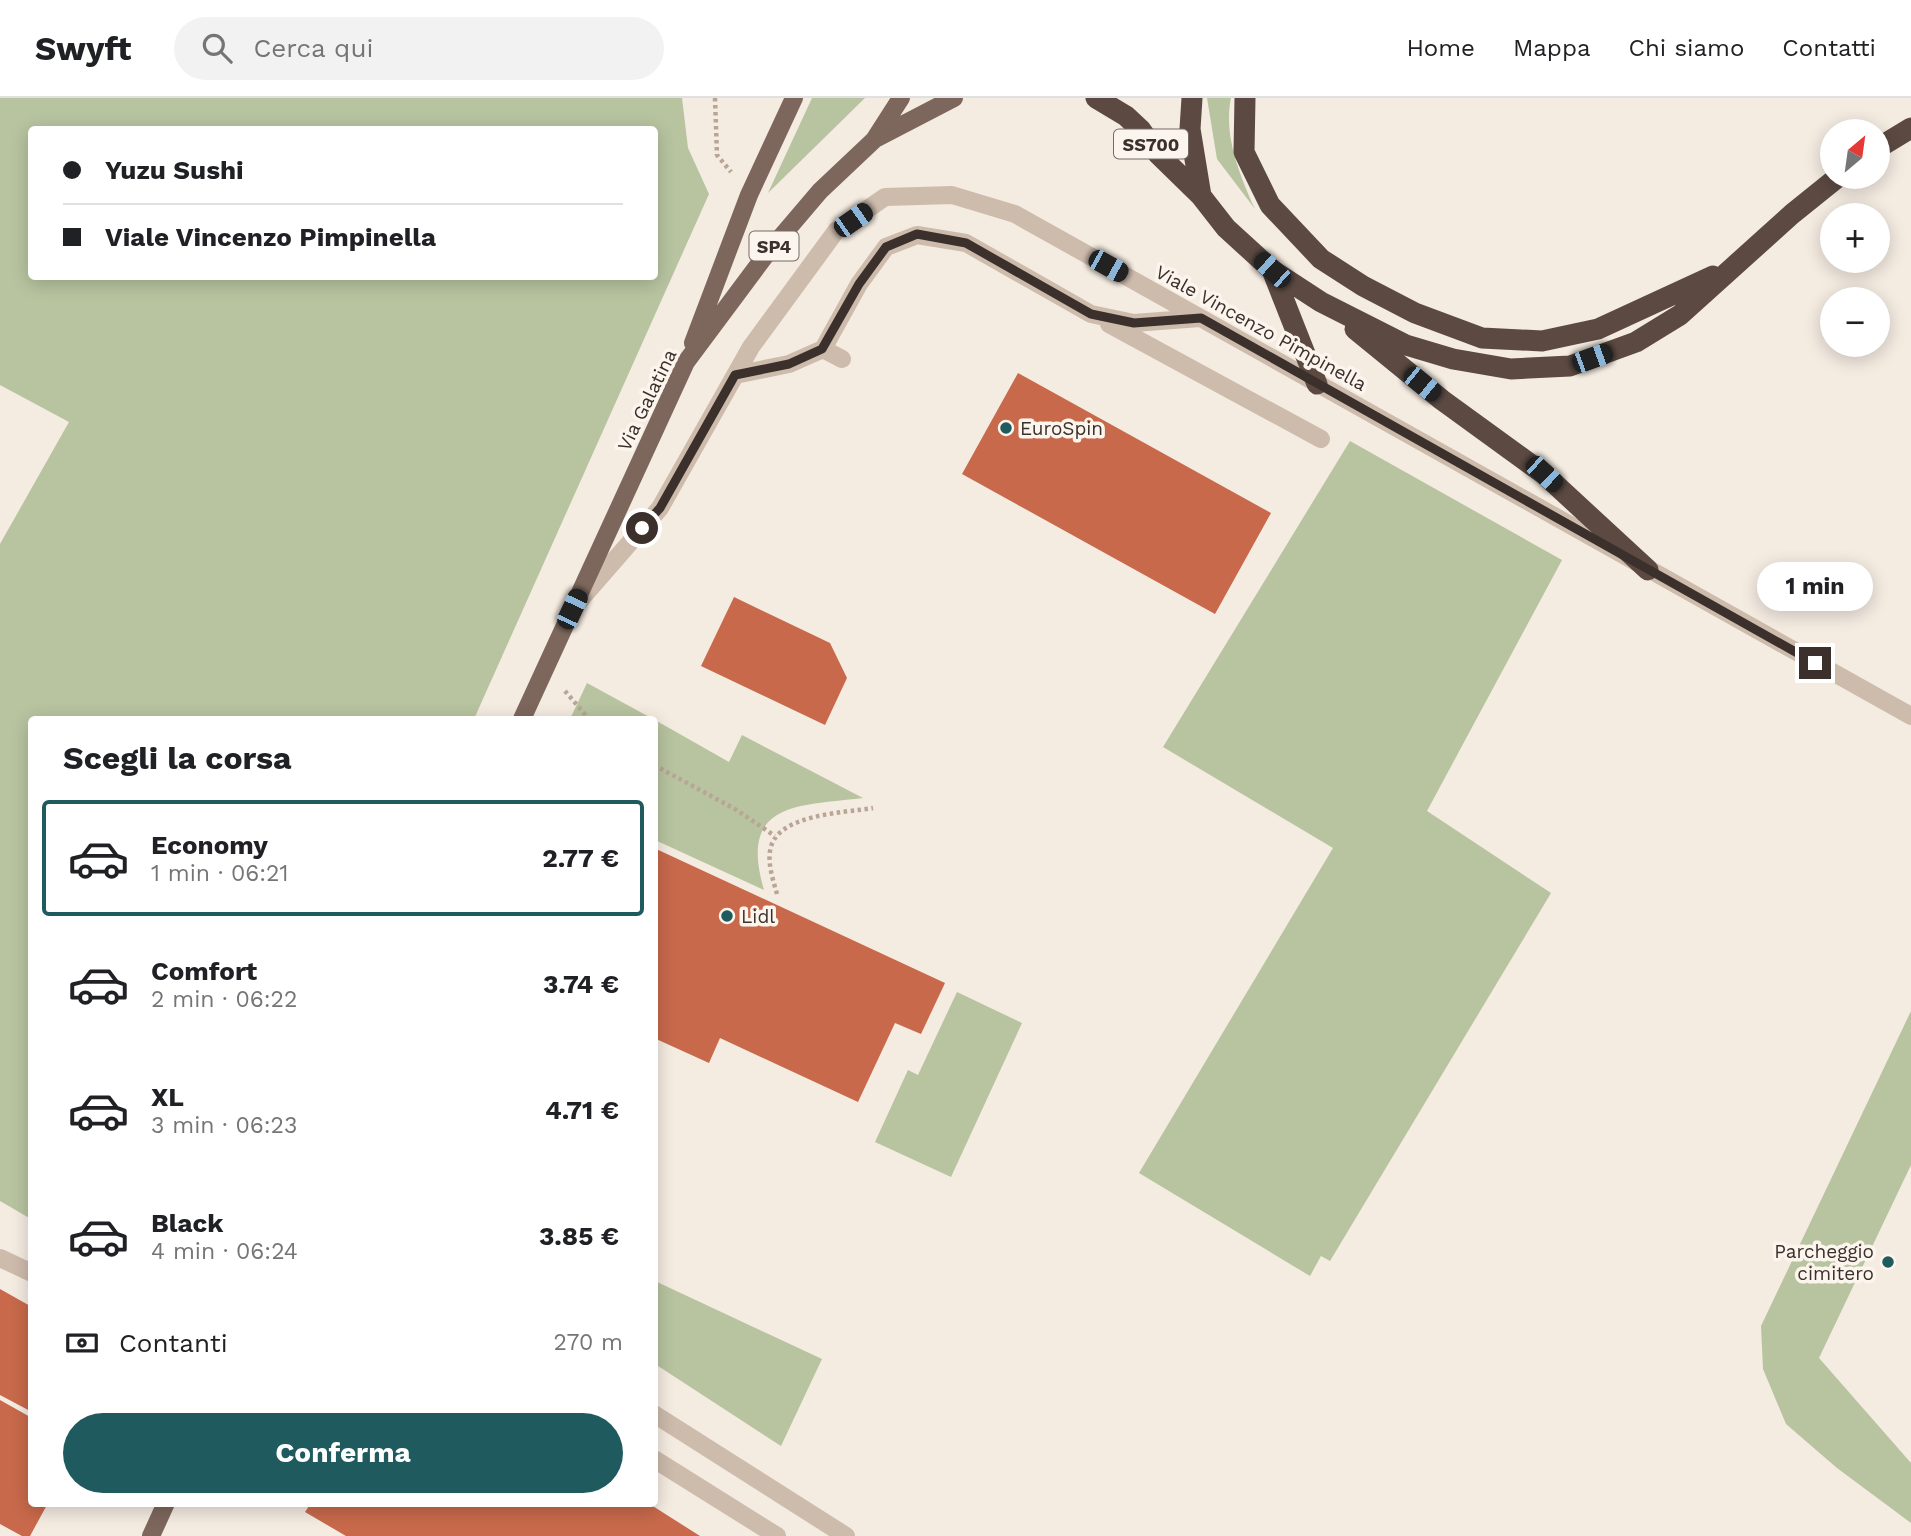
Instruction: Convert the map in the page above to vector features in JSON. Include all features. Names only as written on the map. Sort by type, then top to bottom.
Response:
[{"type":"highway","name":"SS700","points":[[1096,98],[1126,116],[1141,130],[1158,154],[1201,196],[1226,228],[1272,270],[1321,302],[1406,345],[1453,359],[1511,369],[1570,366],[1636,342],[1680,315],[1823,189]]},
{"type":"highway","name":"SS700","points":[[1192,98],[1190,129],[1201,196]]},
{"type":"highway","points":[[1245,98],[1244,152],[1270,205],[1321,259],[1363,286],[1415,313],[1482,338],[1542,341],[1598,329],[1737,265]]},
{"type":"highway","points":[[1890,141],[1911,128]]},
{"type":"highway","points":[[1272,270],[1317,384]]},
{"type":"highway","points":[[1321,302],[1442,400],[1544,474],[1648,570]]},
{"type":"main road","name":"SP4","points":[[686,362],[749,195],[794,98]]},
{"type":"main road","name":"SP4","points":[[874,140],[901,98]]},
{"type":"main road","name":"SP4","points":[[874,140],[954,98]]},
{"type":"main road","name":"Via Galatina","points":[[523,716],[686,362],[820,191],[874,140]]},
{"type":"main road","points":[[151,1536],[164,1507]]},
{"type":"street","name":"Viale Vincenzo Pimpinella","points":[[572,609],[660,508],[751,347],[836,231],[886,197],[953,195],[1015,214],[1911,716]]},
{"type":"street","points":[[735,375],[789,364],[822,349],[859,284],[886,247],[917,234],[966,243],[1321,439]]},
{"type":"street","points":[[1091,314],[1134,323],[1201,318]]},
{"type":"street","points":[[822,349],[842,359]]},
{"type":"street","points":[[0,1258],[28,1271]]},
{"type":"street","points":[[658,1417],[846,1536]]},
{"type":"street","points":[[658,1462],[776,1536]]},
{"type":"path","points":[[715,98],[717,155],[749,195]]},
{"type":"path","points":[[568,696],[586,716]]},
{"type":"path","points":[[658,767],[736,809],[775,836]]},
{"type":"path","points":[[776,894],[770,865],[770,849],[775,836],[784,827],[801,821],[873,808]]},
{"type":"green space","points":[[0,98],[682,98],[688,148],[709,194],[475,716],[28,716],[28,1217],[0,1201],[0,544],[69,422],[0,385]]},
{"type":"green space","points":[[812,98],[865,98],[768,193]]},
{"type":"green space","points":[[1207,98],[1231,98],[1229,126],[1234,155],[1255,209],[1217,159]]},
{"type":"green space","points":[[1350,441],[1562,560],[1427,811],[1551,893],[1330,1261],[1321,1256],[1310,1276],[1139,1173],[1333,848],[1163,747]]},
{"type":"green space","points":[[587,683],[648,716],[571,716]]},
{"type":"green space","points":[[658,722],[729,762],[742,735],[863,798],[796,807],[779,814],[767,824],[759,839],[758,861],[764,890],[658,841]]},
{"type":"green space","points":[[957,992],[1022,1023],[951,1177],[875,1142],[908,1070],[918,1075]]},
{"type":"green space","points":[[1911,1011],[1911,1165],[1819,1358],[1911,1463],[1911,1523],[1837,1468],[1786,1424],[1763,1369],[1761,1326]]},
{"type":"green space","points":[[658,1282],[822,1359],[781,1446],[658,1366]]},
{"type":"building","points":[[1018,373],[1271,513],[1215,614],[962,474]]},
{"type":"building","points":[[734,597],[830,643],[847,678],[825,725],[701,666]]},
{"type":"building","name":"Lidl","points":[[658,850],[945,983],[921,1034],[895,1023],[858,1102],[720,1038],[709,1063],[658,1040]]},
{"type":"building","points":[[0,1289],[28,1305],[28,1410],[0,1395]]},
{"type":"building","points":[[0,1400],[28,1416],[28,1507],[46,1507],[30,1536],[22,1536],[0,1524]]},
{"type":"building","points":[[308,1507],[654,1507],[700,1536],[346,1536],[305,1512]]},
{"type":"place","name":"EuroSpin","points":[[1006,428]]},
{"type":"place","name":"Lidl","points":[[727,916]]},
{"type":"place","name":"Parcheggio cimitero","points":[[1888,1262]]},
{"type":"route","points":[[642,528],[660,508],[735,375],[789,364],[822,349],[859,284],[886,247],[917,234],[966,243],[1091,314],[1134,323],[1201,318],[1815,663]]}]
